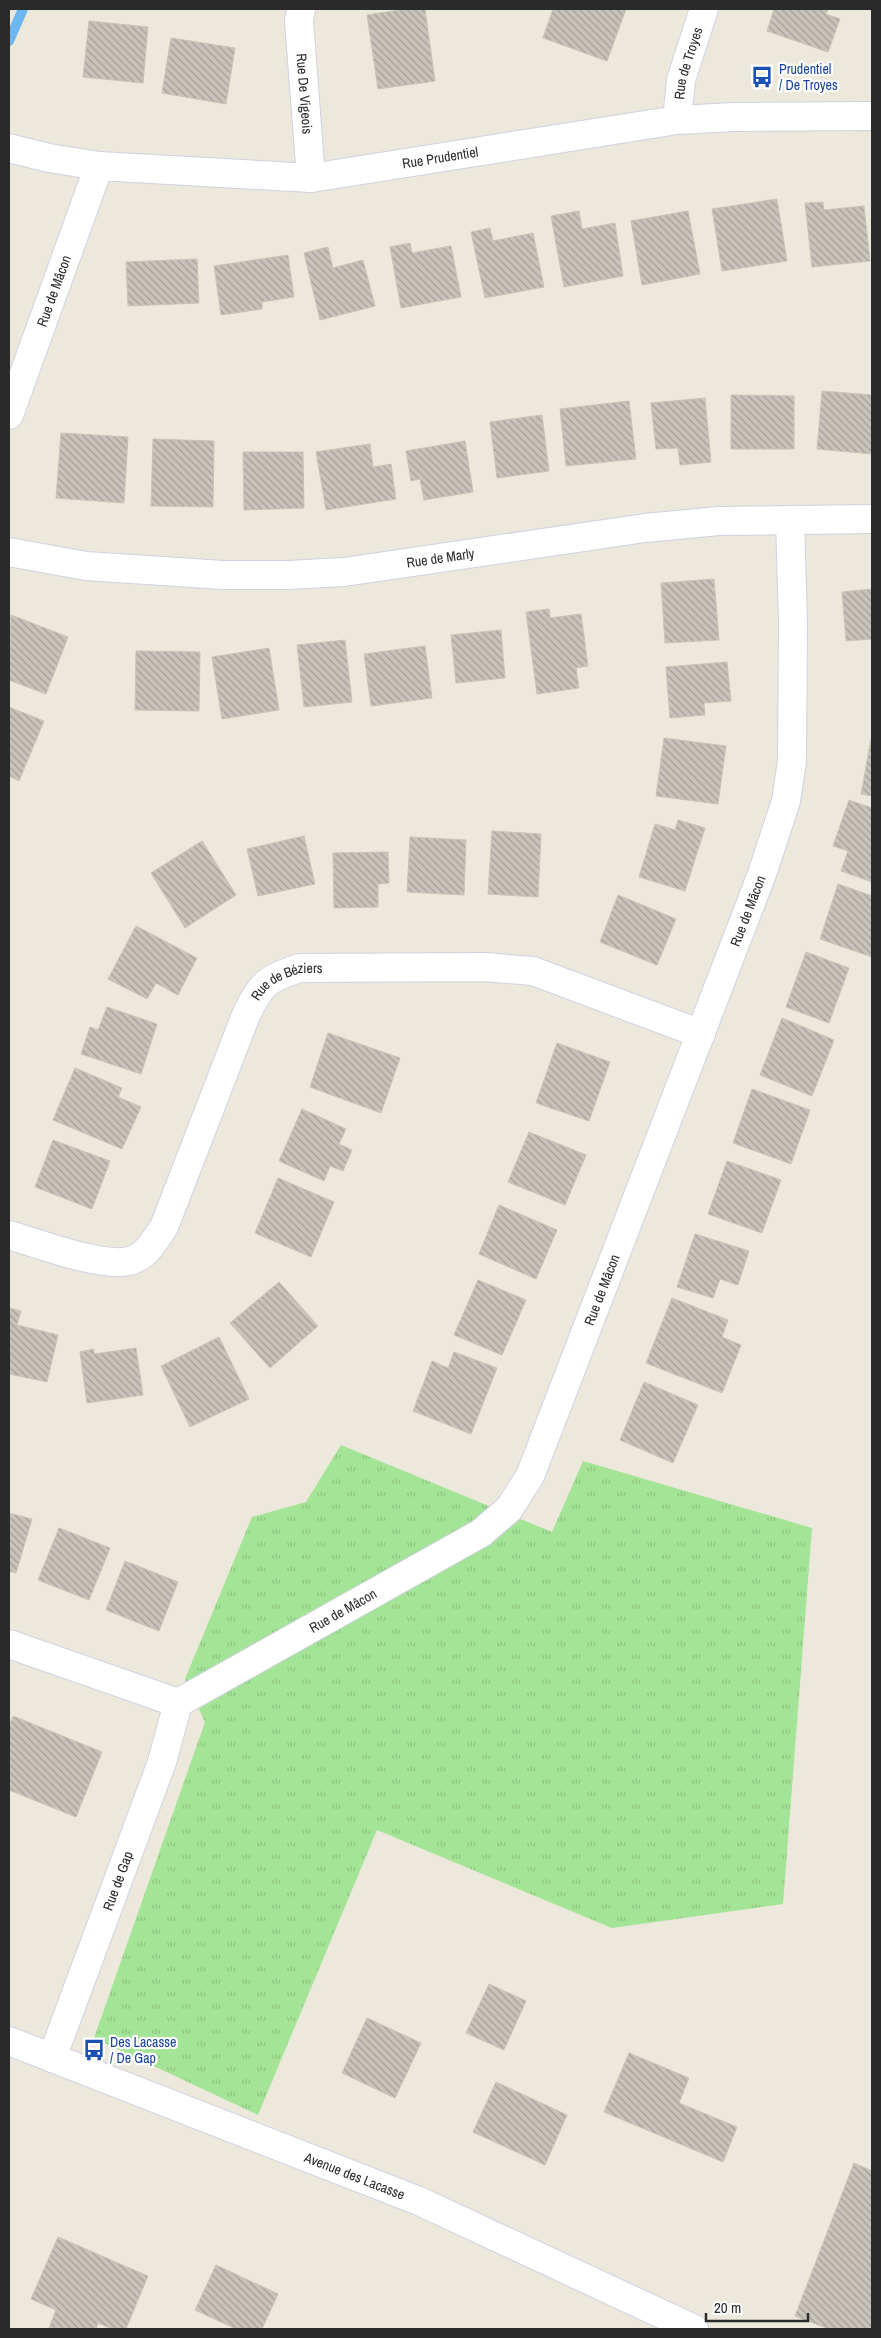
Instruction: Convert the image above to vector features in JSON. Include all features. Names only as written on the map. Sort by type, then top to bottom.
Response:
[{"type":"street","name":"Rue De Vigeois","points":[[301,9],[299,21],[311,178]]},
{"type":"street","name":"Rue de Troyes","points":[[677,120],[681,80],[704,9]]},
{"type":"street","name":"Rue Prudentiel","points":[[9,148],[50,158],[99,166],[311,178],[677,120],[734,117],[872,116]]},
{"type":"street","name":"Rue de Mâcon","points":[[9,415],[99,166]]},
{"type":"street","name":"Rue de Marly","points":[[9,552],[95,567],[223,575],[288,575],[344,572],[645,528],[719,521],[872,519]]},
{"type":"street","name":"Rue de Mâcon","points":[[178,1703],[481,1533],[509,1509],[530,1476],[762,874],[786,800],[792,761],[793,623],[790,520]]},
{"type":"street","name":"Rue de Béziers","points":[[9,1235],[104,1262],[130,1261],[149,1250],[164,1227],[246,1015],[258,991],[276,975],[300,968],[484,967],[534,971],[701,1034]]},
{"type":"street","points":[[9,1644],[178,1703]]},
{"type":"street","name":"Rue de Gap","points":[[52,2058],[162,1762],[178,1703]]},
{"type":"street","name":"Avenue des Lacasse","points":[[9,2041],[420,2201],[694,2329]]},
{"type":"green space","points":[[341,1445],[552,1532],[583,1461],[812,1528],[783,1904],[612,1928],[377,1830],[258,2115],[94,2038],[205,1722],[185,1679],[252,1517],[306,1502]]},
{"type":"building","points":[[407,9],[425,9],[435,81],[378,89],[367,15]]},
{"type":"building","points":[[553,9],[626,9],[607,61],[543,38]]},
{"type":"building","points":[[774,9],[828,9],[826,14],[840,19],[828,52],[767,31]]},
{"type":"building","points":[[89,21],[148,27],[143,83],[83,77]]},
{"type":"building","points":[[171,38],[235,48],[226,104],[162,93]]},
{"type":"building","points":[[777,199],[787,261],[722,271],[712,209]]},
{"type":"building","points":[[823,202],[824,210],[864,206],[870,261],[812,267],[805,203]]},
{"type":"building","points":[[579,211],[582,229],[615,223],[623,276],[564,287],[551,216]]},
{"type":"building","points":[[688,211],[700,274],[642,285],[631,221]]},
{"type":"building","points":[[490,228],[493,241],[533,233],[544,287],[485,298],[471,232]]},
{"type":"building","points":[[410,243],[412,253],[451,246],[461,297],[401,308],[390,247]]},
{"type":"building","points":[[328,247],[333,268],[363,260],[375,306],[320,320],[304,253]]},
{"type":"building","points":[[288,255],[294,297],[262,302],[262,309],[221,315],[214,266]]},
{"type":"building","points":[[197,259],[199,303],[128,306],[126,262]]},
{"type":"building","points":[[822,391],[872,395],[872,454],[817,449]]},
{"type":"building","points":[[731,395],[794,396],[794,449],[731,449]]},
{"type":"building","points":[[705,398],[711,462],[680,465],[678,448],[656,449],[651,403]]},
{"type":"building","points":[[629,401],[636,459],[566,466],[560,409]]},
{"type":"building","points":[[542,415],[549,471],[497,478],[490,422]]},
{"type":"building","points":[[61,433],[128,437],[124,503],[56,498]]},
{"type":"building","points":[[153,439],[214,441],[213,507],[151,506]]},
{"type":"building","points":[[465,441],[473,492],[424,500],[420,479],[411,481],[406,451]]},
{"type":"building","points":[[370,444],[373,467],[391,464],[396,499],[326,510],[316,452]]},
{"type":"building","points":[[243,452],[303,452],[304,508],[244,510]]},
{"type":"building","points":[[714,579],[719,640],[665,643],[661,583]]},
{"type":"building","points":[[872,589],[872,639],[846,641],[842,592]]},
{"type":"building","points":[[549,609],[550,618],[581,614],[588,666],[576,668],[579,688],[537,694],[526,612]]},
{"type":"building","points":[[11,615],[68,637],[46,694],[9,680]]},
{"type":"building","points":[[501,630],[505,678],[456,683],[451,635]]},
{"type":"building","points":[[345,640],[352,702],[304,707],[297,645]]},
{"type":"building","points":[[425,646],[432,698],[371,706],[364,654]]},
{"type":"building","points":[[269,648],[279,710],[222,719],[212,657]]},
{"type":"building","points":[[136,651],[200,652],[199,711],[135,710]]},
{"type":"building","points":[[727,662],[731,701],[704,703],[705,715],[670,718],[666,667]]},
{"type":"building","points":[[9,707],[44,721],[19,781],[9,776]]},
{"type":"building","points":[[664,738],[726,746],[718,804],[656,796]]},
{"type":"building","points":[[872,739],[872,796],[861,794]]},
{"type":"building","points":[[849,800],[872,808],[872,882],[841,871],[848,851],[833,846]]},
{"type":"building","points":[[678,820],[705,828],[685,891],[639,877],[655,824],[675,830]]},
{"type":"building","points":[[492,831],[541,834],[538,897],[488,894]]},
{"type":"building","points":[[304,836],[315,884],[258,896],[247,849]]},
{"type":"building","points":[[410,837],[466,840],[464,895],[407,892]]},
{"type":"building","points":[[202,841],[236,895],[185,928],[151,873]]},
{"type":"building","points":[[388,852],[389,883],[378,884],[378,907],[334,908],[333,853]]},
{"type":"building","points":[[838,884],[872,896],[872,957],[820,939]]},
{"type":"building","points":[[618,895],[676,919],[657,965],[600,942]]},
{"type":"building","points":[[136,926],[197,958],[178,995],[156,983],[147,999],[108,979]]},
{"type":"building","points":[[806,952],[849,968],[829,1023],[786,1007]]},
{"type":"building","points":[[107,1007],[157,1024],[141,1074],[81,1054],[90,1027],[98,1030]]},
{"type":"building","points":[[782,1018],[834,1040],[812,1096],[760,1075]]},
{"type":"building","points":[[328,1033],[400,1058],[381,1113],[310,1087]]},
{"type":"building","points":[[557,1043],[610,1062],[589,1121],[536,1103]]},
{"type":"building","points":[[75,1068],[122,1088],[118,1097],[141,1107],[122,1149],[53,1120]]},
{"type":"building","points":[[752,1089],[810,1110],[791,1164],[733,1143]]},
{"type":"building","points":[[302,1109],[346,1129],[339,1144],[352,1150],[343,1171],[330,1166],[324,1181],[279,1161]]},
{"type":"building","points":[[529,1132],[586,1155],[565,1205],[508,1182]]},
{"type":"building","points":[[53,1140],[110,1161],[92,1209],[35,1187]]},
{"type":"building","points":[[727,1161],[781,1180],[762,1233],[708,1214]]},
{"type":"building","points":[[278,1178],[334,1202],[311,1257],[255,1233]]},
{"type":"building","points":[[499,1205],[557,1230],[536,1279],[479,1254]]},
{"type":"building","points":[[695,1234],[749,1251],[738,1285],[720,1279],[713,1298],[677,1287]]},
{"type":"building","points":[[478,1280],[526,1300],[502,1355],[454,1335]]},
{"type":"building","points":[[279,1282],[318,1326],[270,1368],[230,1323]]},
{"type":"building","points":[[672,1298],[728,1320],[722,1337],[741,1345],[722,1393],[646,1363]]},
{"type":"building","points":[[9,1308],[21,1311],[17,1325],[58,1335],[47,1382],[9,1374]]},
{"type":"building","points":[[219,1337],[249,1399],[190,1427],[161,1366]]},
{"type":"building","points":[[136,1348],[143,1395],[87,1403],[80,1352],[94,1349],[94,1354]]},
{"type":"building","points":[[454,1352],[497,1368],[471,1434],[413,1411],[432,1361],[448,1368]]},
{"type":"building","points":[[644,1382],[698,1405],[673,1463],[620,1440]]},
{"type":"building","points":[[9,1513],[32,1519],[16,1573],[9,1571]]},
{"type":"building","points":[[59,1528],[110,1548],[89,1600],[38,1580]]},
{"type":"building","points":[[125,1561],[178,1582],[159,1631],[106,1610]]},
{"type":"building","points":[[13,1716],[102,1752],[76,1817],[9,1790],[9,1726]]},
{"type":"building","points":[[489,1984],[526,2001],[504,2050],[466,2033]]},
{"type":"building","points":[[367,2018],[421,2043],[395,2098],[342,2073]]},
{"type":"building","points":[[629,2053],[689,2078],[679,2103],[737,2127],[723,2162],[604,2112]]},
{"type":"building","points":[[496,2082],[567,2115],[545,2165],[473,2132]]},
{"type":"building","points":[[854,2163],[872,2171],[872,2329],[829,2329],[795,2316]]},
{"type":"building","points":[[58,2237],[148,2276],[126,2329],[112,2329],[98,2323],[96,2329],[49,2328],[56,2310],[31,2299]]},
{"type":"building","points":[[216,2265],[278,2294],[262,2329],[236,2329],[195,2310]]},
{"type":"waterway","points":[[9,41],[23,9]]},
{"type":"place","name":"Prudentiel / De Troyes","points":[[762,77]]},
{"type":"place","name":"Des Lacasse / De Gap","points":[[94,2050]]}]
